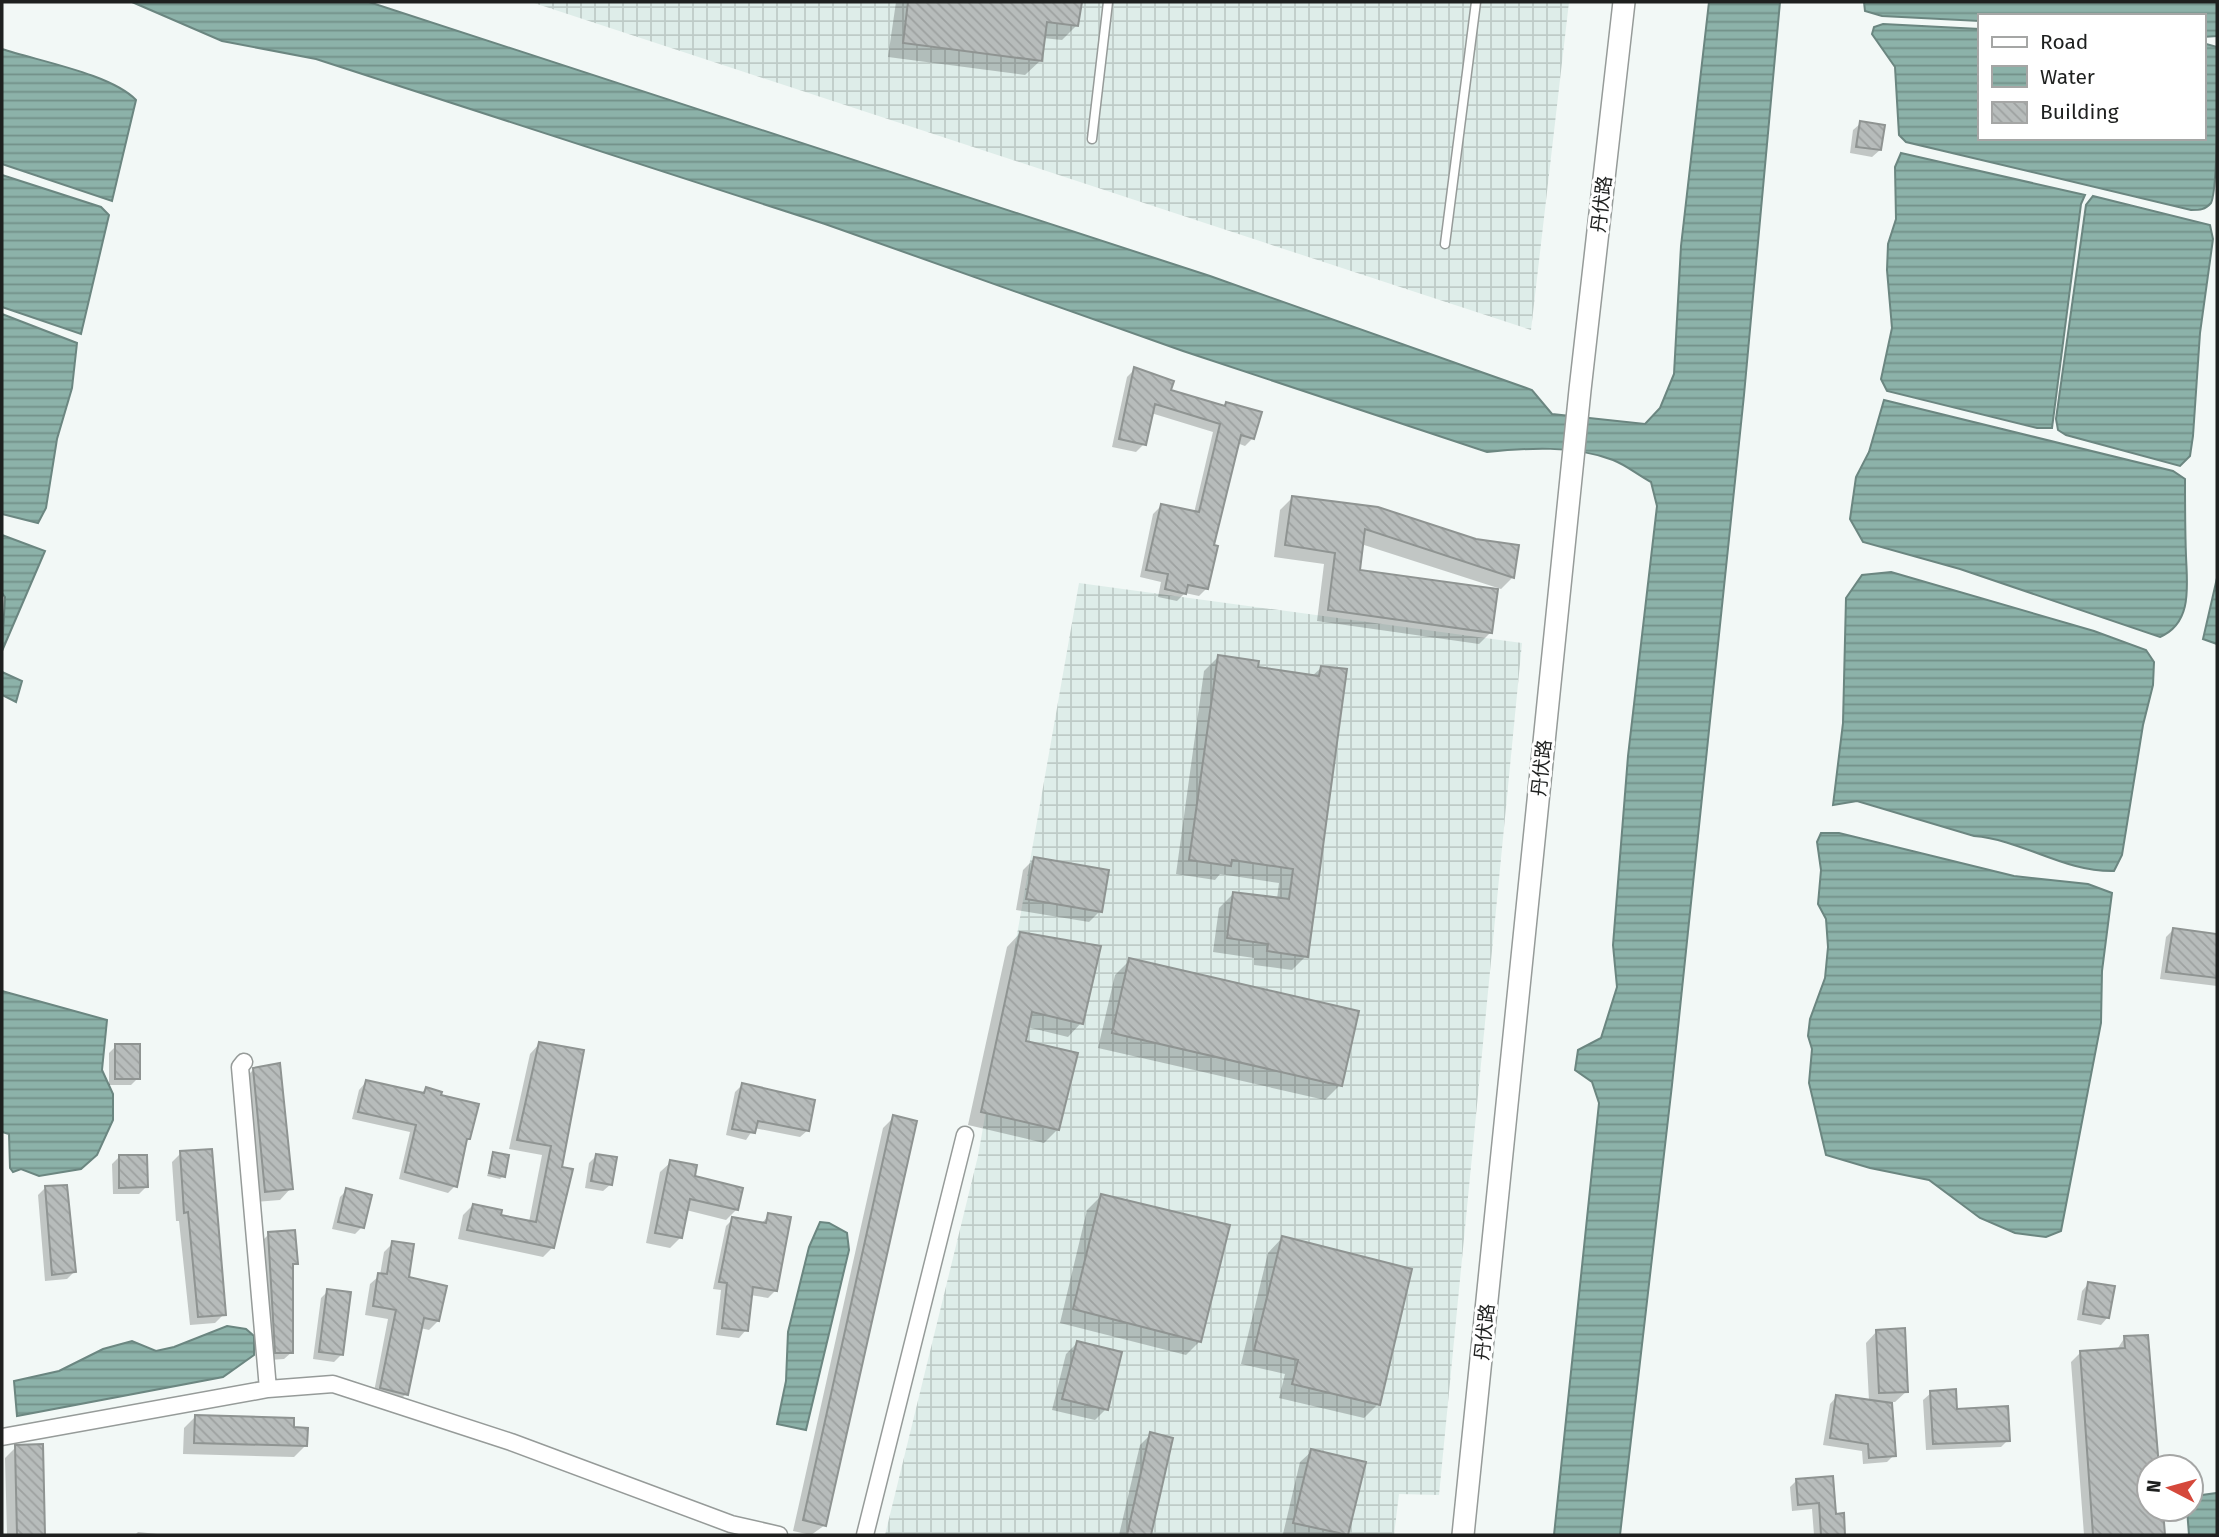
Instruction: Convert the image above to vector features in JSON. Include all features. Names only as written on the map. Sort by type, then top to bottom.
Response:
[{"type":"main road","name":"丹伏路","points":[[1463,1535],[1580,390],[1625,2]]},
{"type":"street","points":[[244,1062],[240,1067],[244,1138],[268,1389]]},
{"type":"street","points":[[865,1535],[965,1135]]},
{"type":"street","points":[[2,1437],[268,1389],[333,1384],[511,1442],[731,1524],[779,1535]]},
{"type":"lane","points":[[1092,139],[1108,2]]},
{"type":"lane","points":[[1445,244],[1476,2]]},
{"type":"shaded area","points":[[531,2],[1569,2],[1531,330]]},
{"type":"shaded area","points":[[1079,583],[1522,643],[1439,1495],[1399,1494],[1394,1535],[885,1535],[978,1156]]},
{"type":"water","points":[[132,2],[369,2],[1210,276],[1532,390],[1552,414],[1645,424],[1660,408],[1674,374],[1681,246],[1709,2],[1780,2],[1744,395],[1672,1085],[1620,1535],[1554,1535],[1599,1103],[1592,1082],[1575,1070],[1578,1050],[1601,1038],[1617,987],[1613,945],[1628,756],[1657,506],[1651,482],[1618,462],[1582,452],[1534,449],[1487,452],[1183,351],[825,224],[316,59],[222,41]]},
{"type":"water","points":[[1864,2],[2217,2],[2217,36],[2205,37],[2205,14],[1978,14],[1978,21],[1882,16],[1865,11]]},
{"type":"water","points":[[1883,24],[1978,29],[1978,140],[2205,140],[2205,44],[2217,47],[2216,153],[2211,203],[2202,209],[2191,210],[1906,142],[1899,135],[1895,67],[1872,34],[1874,27]]},
{"type":"water","points":[[2,49],[92,76],[125,91],[136,100],[112,201],[2,164]]},
{"type":"water","points":[[1901,153],[2085,195],[2081,204],[2052,428],[2037,428],[1887,391],[1881,379],[1892,328],[1887,270],[1888,244],[1896,219],[1895,167]]},
{"type":"water","points":[[2,175],[101,207],[109,215],[81,334],[2,307]]},
{"type":"water","points":[[2093,196],[2210,225],[2213,239],[2200,333],[2193,436],[2190,456],[2180,466],[2066,435],[2058,430],[2056,419],[2086,205]]},
{"type":"water","points":[[2,314],[77,343],[72,388],[57,439],[46,508],[38,523],[2,514]]},
{"type":"water","points":[[1884,400],[2173,471],[2185,479],[2187,591],[2183,613],[2178,623],[2160,637],[1960,569],[1863,542],[1850,519],[1856,477],[1869,452]]},
{"type":"water","points":[[2,535],[45,551],[2,651],[5,597],[2,593]]},
{"type":"water","points":[[1891,572],[2094,631],[2146,650],[2154,662],[2153,685],[2143,725],[2122,855],[2114,871],[2078,867],[2009,843],[1974,836],[1857,801],[1833,805],[1843,723],[1846,598],[1862,575]]},
{"type":"water","points":[[2217,578],[2217,644],[2203,639]]},
{"type":"water","points":[[2,672],[22,681],[16,702],[2,695]]},
{"type":"water","points":[[1821,833],[1839,833],[2014,876],[2088,884],[2112,893],[2102,971],[2101,1023],[2061,1231],[2046,1237],[2015,1233],[1980,1218],[1929,1180],[1870,1168],[1826,1155],[1809,1083],[1812,1049],[1808,1036],[1810,1019],[1825,978],[1828,947],[1826,919],[1818,904],[1821,870],[1817,842]]},
{"type":"water","points":[[2,991],[107,1020],[102,1070],[113,1094],[113,1120],[97,1155],[81,1169],[39,1176],[21,1169],[13,1172],[10,1168],[9,1134],[2,1132]]},
{"type":"water","points":[[820,1222],[829,1223],[847,1233],[849,1250],[806,1430],[777,1424],[786,1381],[788,1332],[809,1247]]},
{"type":"water","points":[[227,1326],[246,1329],[254,1336],[254,1355],[223,1377],[17,1416],[14,1381],[59,1371],[103,1349],[132,1341],[156,1351],[174,1347]]},
{"type":"water","points":[[2217,1493],[2217,1535],[2189,1535],[2188,1523],[2205,1523],[2205,1495]]},
{"type":"building","points":[[908,2],[1082,2],[1078,26],[1047,22],[1042,61],[903,43]]},
{"type":"building","points":[[1860,121],[1885,125],[1881,150],[1856,147]]},
{"type":"building","points":[[1134,367],[1174,381],[1171,390],[1225,406],[1226,402],[1262,412],[1254,439],[1241,435],[1214,545],[1218,546],[1208,589],[1188,585],[1186,594],[1165,589],[1168,574],[1146,570],[1161,504],[1199,512],[1220,424],[1155,404],[1146,445],[1119,439]]},
{"type":"building","points":[[1292,496],[1378,507],[1476,539],[1519,545],[1514,578],[1365,529],[1360,570],[1498,589],[1492,633],[1328,610],[1335,553],[1285,545]]},
{"type":"building","points":[[1218,655],[1259,661],[1258,667],[1319,676],[1321,666],[1347,669],[1308,957],[1267,951],[1268,944],[1227,938],[1233,892],[1289,899],[1293,869],[1232,860],[1231,866],[1189,860]]},
{"type":"building","points":[[1034,857],[1109,870],[1102,912],[1026,899]]},
{"type":"building","points":[[2173,928],[2217,934],[2217,978],[2166,972]]},
{"type":"building","points":[[1020,932],[1101,946],[1083,1024],[1032,1012],[1026,1041],[1078,1053],[1059,1130],[981,1112]]},
{"type":"building","points":[[1129,958],[1359,1011],[1342,1086],[1112,1033]]},
{"type":"building","points":[[539,1042],[584,1050],[562,1167],[573,1169],[554,1248],[467,1230],[473,1204],[502,1210],[501,1215],[536,1222],[551,1146],[517,1140]]},
{"type":"building","points":[[115,1044],[140,1044],[140,1079],[115,1079]]},
{"type":"building","points":[[280,1063],[293,1189],[265,1192],[253,1068]]},
{"type":"building","points":[[366,1080],[424,1093],[426,1087],[442,1092],[441,1095],[479,1104],[470,1139],[467,1139],[457,1187],[405,1172],[416,1125],[358,1112]]},
{"type":"building","points":[[742,1083],[815,1100],[809,1131],[758,1121],[755,1133],[732,1129]]},
{"type":"building","points":[[893,1115],[917,1121],[826,1526],[803,1520]]},
{"type":"building","points":[[212,1149],[226,1315],[198,1317],[188,1212],[184,1213],[180,1151]]},
{"type":"building","points":[[493,1152],[509,1155],[505,1177],[489,1173]]},
{"type":"building","points":[[596,1154],[617,1157],[612,1185],[591,1181]]},
{"type":"building","points":[[119,1155],[147,1155],[148,1187],[119,1188]]},
{"type":"building","points":[[670,1160],[697,1165],[695,1176],[743,1188],[738,1210],[690,1199],[682,1238],[655,1233]]},
{"type":"building","points":[[67,1185],[76,1272],[52,1275],[45,1186]]},
{"type":"building","points":[[346,1188],[372,1195],[364,1228],[338,1222]]},
{"type":"building","points":[[1101,1194],[1230,1225],[1201,1342],[1073,1309]]},
{"type":"building","points":[[768,1213],[791,1217],[777,1291],[753,1287],[748,1331],[722,1328],[727,1283],[719,1282],[732,1217],[766,1223]]},
{"type":"building","points":[[295,1230],[298,1264],[293,1264],[293,1353],[275,1353],[268,1232]]},
{"type":"building","points":[[1282,1236],[1412,1269],[1380,1405],[1292,1384],[1298,1360],[1254,1350]]},
{"type":"building","points":[[392,1241],[414,1244],[409,1277],[447,1286],[439,1321],[424,1318],[408,1395],[380,1388],[396,1310],[373,1306],[378,1273],[387,1274]]},
{"type":"building","points":[[2088,1282],[2115,1286],[2109,1318],[2083,1314]]},
{"type":"building","points":[[327,1289],[351,1292],[343,1355],[319,1352]]},
{"type":"building","points":[[1905,1328],[1908,1392],[1879,1393],[1876,1330]]},
{"type":"building","points":[[2148,1335],[2158,1453],[2135,1453],[2135,1523],[2164,1523],[2165,1535],[2093,1535],[2080,1351],[2125,1348],[2124,1336]]},
{"type":"building","points":[[1077,1341],[1122,1352],[1108,1410],[1062,1399]]},
{"type":"building","points":[[1956,1389],[1957,1409],[2008,1406],[2010,1441],[1933,1444],[1930,1391]]},
{"type":"building","points":[[1836,1395],[1892,1403],[1896,1456],[1869,1458],[1868,1444],[1830,1438]]},
{"type":"building","points":[[195,1415],[294,1418],[294,1427],[308,1428],[307,1446],[194,1443]]},
{"type":"building","points":[[1150,1432],[1173,1438],[1151,1535],[1127,1535]]},
{"type":"building","points":[[43,1444],[45,1535],[17,1535],[15,1445]]},
{"type":"building","points":[[1311,1449],[1366,1462],[1348,1535],[1293,1523]]},
{"type":"building","points":[[1833,1476],[1836,1514],[1844,1513],[1845,1535],[1821,1535],[1819,1503],[1798,1505],[1796,1479]]}]
